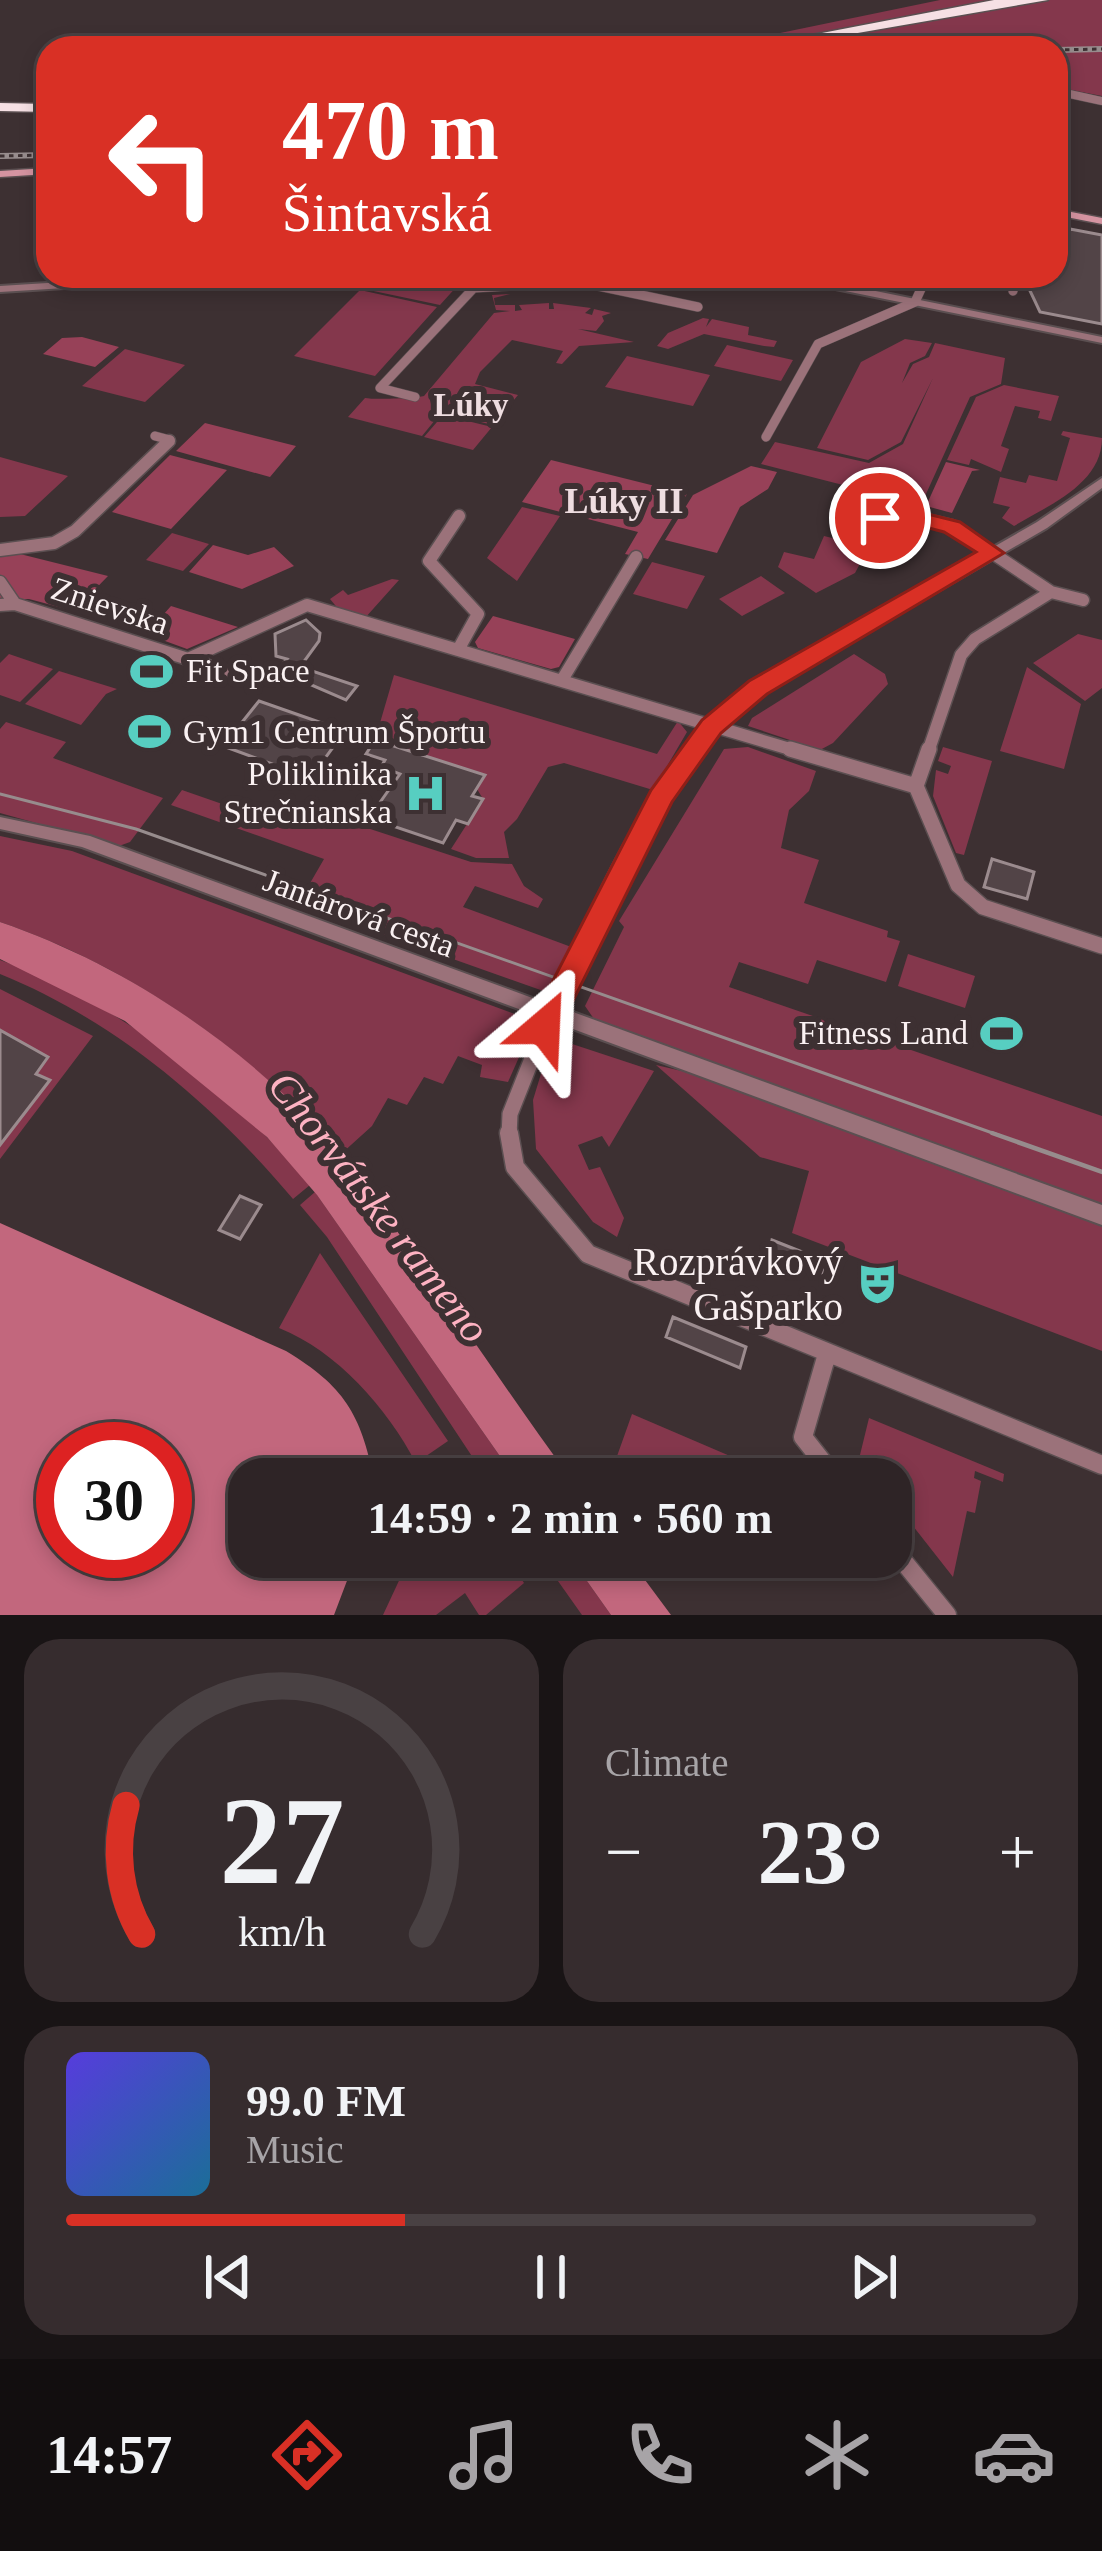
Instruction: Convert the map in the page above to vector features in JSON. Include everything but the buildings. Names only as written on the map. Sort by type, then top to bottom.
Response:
[{"type":"highway","points":[[816,36],[1014,0]]},
{"type":"highway","points":[[846,36],[1042,0]]},
{"type":"highway","points":[[0,110],[36,110]]},
{"type":"main road","points":[[0,177],[36,176]]},
{"type":"main road","points":[[1068,211],[1102,217]]},
{"type":"street","points":[[1068,93],[1102,100]]},
{"type":"street","points":[[0,289],[36,287]]},
{"type":"street","points":[[415,397],[380,388],[474,288]]},
{"type":"street","points":[[617,288],[698,307]]},
{"type":"street","points":[[846,288],[1069,333],[1102,344]]},
{"type":"street","points":[[766,437],[818,344],[915,302],[921,288]]},
{"type":"street","points":[[931,288],[955,310]]},
{"type":"street","name":"Znievska","points":[[0,550],[54,543],[74,531],[170,440],[155,436]]},
{"type":"street","points":[[1102,482],[1088,496],[988,549],[758,688],[712,727],[661,797],[549,1016],[510,1114],[515,1167],[588,1254],[1102,1465]]},
{"type":"street","points":[[869,544],[883,510],[952,526],[1051,592],[1083,599]]},
{"type":"street","points":[[460,516],[429,561],[478,614],[458,650],[916,786]]},
{"type":"street","points":[[562,680],[636,557]]},
{"type":"street","name":"Znievska","points":[[0,582],[8,604],[251,680]]},
{"type":"street","points":[[1051,592],[975,639],[961,655],[916,786],[958,885],[983,908],[1102,946]]},
{"type":"street","name":"Znievska","points":[[188,659],[307,605],[458,650]]},
{"type":"street","name":"Jantárová cesta","points":[[0,823],[84,841],[549,1016],[1102,1215]]},
{"type":"street","points":[[819,1458],[802,1437],[827,1354]]},
{"type":"street","points":[[912,1572],[947,1615]]},
{"type":"shaded area","points":[[940,0],[1102,0],[1102,48],[1068,48],[1068,36],[765,36]]},
{"type":"shaded area","points":[[1102,51],[1102,96],[1068,89],[1068,52]]},
{"type":"shaded area","points":[[365,288],[455,288],[440,305]]},
{"type":"shaded area","points":[[360,290],[437,307],[375,376],[294,356]]},
{"type":"shaded area","points":[[510,294],[494,298],[495,305],[515,305],[515,311],[522,310],[519,305],[549,303],[549,309],[554,309],[553,303],[591,308],[585,313],[592,315],[594,309],[611,313],[602,316],[604,321],[596,331],[578,329],[634,342],[579,346],[562,364],[556,363],[563,351],[512,340],[480,372],[475,384],[518,395],[493,425],[436,411],[429,396],[433,412],[440,414],[422,436],[348,417],[365,398],[424,396],[494,313],[510,311],[496,310],[492,295]]},
{"type":"shaded area","points":[[709,319],[706,327],[712,319],[749,327],[748,335],[777,341],[774,347],[704,334],[668,349],[657,346],[668,333]]},
{"type":"shaded area","points":[[82,337],[119,347],[95,367],[43,354],[62,338]]},
{"type":"shaded area","points":[[905,339],[932,343],[925,356],[910,363],[902,383],[913,364],[929,357],[935,343],[1005,358],[1001,384],[970,397],[921,505],[761,464],[775,442],[869,463],[903,444],[933,378],[901,442],[868,460],[817,448],[861,362]]},
{"type":"shaded area","points":[[727,345],[793,360],[781,381],[714,366]]},
{"type":"shaded area","points":[[125,349],[185,365],[145,402],[82,386]]},
{"type":"shaded area","points":[[627,356],[710,375],[693,406],[605,387]]},
{"type":"shaded area","points":[[1004,385],[1059,396],[1051,421],[1038,418],[1040,411],[1015,406],[1001,446],[1009,449],[1001,472],[971,459],[969,465],[947,460],[976,397]]},
{"type":"shaded area","points":[[443,415],[492,427],[473,450],[424,437]]},
{"type":"shaded area","points":[[205,423],[296,446],[270,477],[176,451]]},
{"type":"shaded area","points":[[1063,431],[1102,438],[1093,468],[1071,491],[1014,526],[1002,518],[1010,507],[993,503],[1000,477],[1026,483],[1029,475],[1057,481],[1070,438],[1061,435]]},
{"type":"shaded area","points":[[170,455],[227,470],[171,529],[112,512]]},
{"type":"shaded area","points":[[0,457],[68,476],[25,516],[0,517]]},
{"type":"shaded area","points":[[551,460],[687,494],[648,559],[625,554],[638,532],[522,502]]},
{"type":"shaded area","points":[[946,462],[980,470],[972,471],[952,513],[926,506]]},
{"type":"shaded area","points":[[751,466],[777,472],[768,489],[740,507],[717,553],[665,540],[693,495]]},
{"type":"shaded area","points":[[522,507],[560,516],[517,581],[487,558]]},
{"type":"shaded area","points":[[172,533],[209,544],[183,571],[146,560]]},
{"type":"shaded area","points":[[824,536],[869,547],[855,573],[816,593],[778,567],[784,552],[814,559]]},
{"type":"shaded area","points":[[213,545],[248,555],[274,547],[294,566],[242,589],[189,572]]},
{"type":"shaded area","points":[[16,553],[108,576],[74,611],[29,599],[0,600],[0,554]]},
{"type":"shaded area","points":[[652,562],[705,576],[687,609],[633,594]]},
{"type":"shaded area","points":[[761,576],[785,593],[742,616],[719,599]]},
{"type":"shaded area","points":[[399,580],[365,618],[340,611],[330,599],[343,590],[348,595]]},
{"type":"shaded area","points":[[171,606],[238,627],[187,649],[146,634]]},
{"type":"shaded area","points":[[493,616],[575,639],[559,667],[551,669],[478,648],[475,642]]},
{"type":"shaded area","points":[[1078,634],[1102,640],[1102,688],[1085,701],[1033,663]]},
{"type":"shaded area","points":[[9,654],[53,669],[20,702],[0,695],[0,663]]},
{"type":"shaded area","points":[[854,654],[885,674],[888,684],[833,743],[820,750],[748,726],[752,718]]},
{"type":"shaded area","points":[[1027,667],[1081,704],[1064,769],[1000,751]]},
{"type":"shaded area","points":[[59,671],[117,689],[106,694],[81,725],[25,704]]},
{"type":"shaded area","points":[[394,675],[657,754],[678,721],[687,732],[653,790],[564,763],[548,767],[504,832],[509,858],[476,858],[451,849],[483,799],[477,789],[484,775],[375,740]]},
{"type":"shaded area","points":[[6,722],[66,742],[53,758],[163,798],[130,842],[119,846],[0,813],[0,729]]},
{"type":"shaded area","points":[[748,747],[816,771],[809,791],[789,810],[781,848],[819,860],[804,903],[888,931],[887,937],[900,941],[886,982],[817,960],[808,984],[739,962],[729,987],[1102,1116],[1102,1207],[592,1024],[594,1019],[585,1006],[624,927],[619,921],[724,749]]},
{"type":"shaded area","points":[[943,747],[992,761],[964,855],[956,853],[933,796],[936,770],[948,774],[951,766],[938,761]]},
{"type":"shaded area","points":[[182,790],[265,819],[310,827],[358,825],[471,862],[512,864],[524,886],[543,899],[538,908],[475,886],[463,907],[574,948],[549,993],[298,904],[324,859],[171,805]]},
{"type":"shaded area","points":[[0,836],[72,851],[520,1016],[528,1037],[508,1082],[480,1077],[482,1065],[458,1056],[443,1084],[424,1077],[407,1105],[388,1098],[372,1126],[341,1154],[268,1080],[186,1016],[95,962],[0,922]]},
{"type":"shaded area","points":[[908,954],[975,976],[965,1008],[898,986]]},
{"type":"shaded area","points":[[0,960],[87,1000],[169,1052],[244,1115],[310,1185],[293,1199],[230,1131],[160,1069],[84,1016],[0,974]]},
{"type":"shaded area","points":[[0,989],[93,1036],[0,1159]]},
{"type":"shaded area","points":[[551,1041],[654,1071],[609,1147],[602,1136],[578,1145],[589,1170],[600,1167],[624,1218],[617,1237],[593,1222],[536,1149],[533,1100]]},
{"type":"shaded area","points":[[656,1065],[699,1075],[1102,1221],[1102,1351],[792,1233],[809,1171],[760,1157]]},
{"type":"shaded area","points":[[315,1192],[501,1458],[473,1458],[327,1237],[300,1205]]},
{"type":"shaded area","points":[[320,1253],[448,1441],[423,1458],[413,1458],[391,1422],[340,1366],[279,1328]]},
{"type":"shaded area","points":[[632,1414],[730,1456],[729,1458],[616,1458]]},
{"type":"shaded area","points":[[869,1418],[1004,1474],[1003,1482],[975,1471],[974,1478],[981,1481],[975,1513],[967,1511],[953,1577],[912,1525],[912,1458],[859,1458]]},
{"type":"shaded area","points":[[400,1578],[521,1578],[524,1583],[486,1615],[479,1615],[465,1593],[436,1615],[383,1615]]},
{"type":"shaded area","points":[[556,1578],[585,1578],[611,1615],[582,1615]]},
{"type":"water","name":"Chorvátske rameno","points":[[0,922],[88,959],[172,1007],[286,1096],[355,1172],[556,1458],[501,1458],[317,1195],[267,1137],[125,1021],[0,959]]},
{"type":"water","points":[[0,1223],[286,1351],[336,1390],[356,1419],[369,1458],[228,1458],[228,1578],[348,1578],[334,1615],[0,1615]]},
{"type":"water","points":[[585,1578],[644,1578],[671,1615],[611,1615]]},
{"type":"tram line","points":[[0,794],[136,829],[1001,1136]]},
{"type":"tram line","points":[[992,1133],[1102,1172]]},
{"type":"railway","points":[[1068,50],[1102,49]]},
{"type":"railway","points":[[0,156],[36,155]]},
{"type":"place","name":"Fit Space","points":[[152,671]]},
{"type":"place","name":"Gym1 Centrum Športu","points":[[149,732]]},
{"type":"place","name":"Poliklinika Strečnianska","points":[[426,793]]},
{"type":"place","name":"Fitness Land","points":[[1002,1033]]},
{"type":"place","name":"Rozprávkový Gašparko","points":[[877,1283]]},
{"type":"district","name":"Lúky","points":[[471,405]]},
{"type":"district","name":"Lúky II","points":[[624,501]]},
{"type":"route","points":[[544,1027],[661,797],[682,762],[725,713],[758,688],[993,553],[952,526],[883,510],[880,518]]}]
